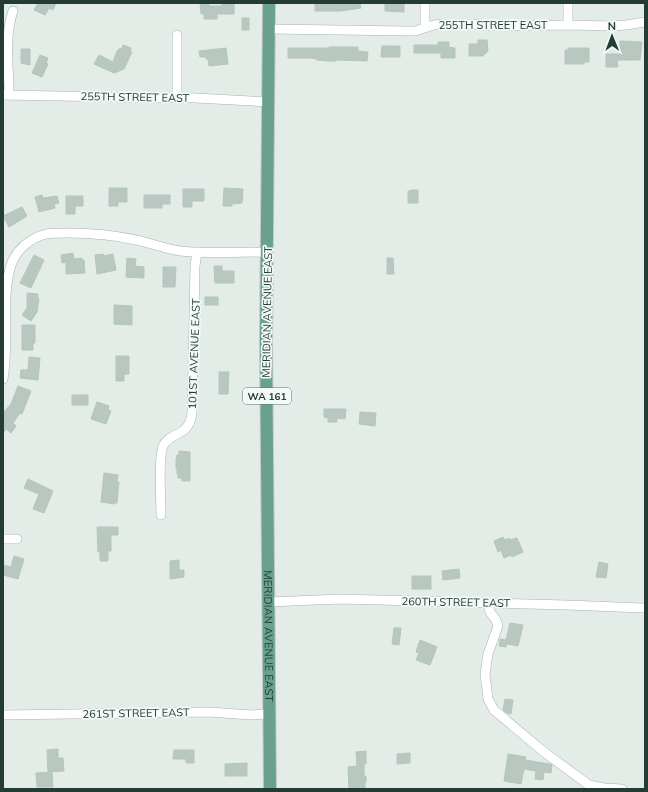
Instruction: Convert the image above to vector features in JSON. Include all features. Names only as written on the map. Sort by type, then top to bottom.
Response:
[{"type":"main road","name":"MERIDIAN AVENUE EAST","points":[[269,3],[266,343],[270,789]]},
{"type":"street","points":[[424,27],[425,3]]},
{"type":"street","points":[[568,3],[568,25]]},
{"type":"street","points":[[6,95],[9,21],[13,11]]},
{"type":"street","name":"255TH STREET EAST","points":[[269,29],[415,31],[424,27],[444,24],[495,26],[611,26],[645,22]]},
{"type":"street","points":[[177,35],[177,97]]},
{"type":"street","name":"255TH STREET EAST","points":[[6,95],[177,97],[268,102]]},
{"type":"street","points":[[3,379],[6,348],[7,285],[13,260],[24,246],[46,234],[78,233],[114,236],[137,240],[179,251],[268,252]]},
{"type":"street","name":"101ST AVENUE EAST","points":[[161,515],[161,458],[163,446],[168,440],[185,429],[190,422],[192,413],[195,266],[197,252]]},
{"type":"street","points":[[3,539],[17,539]]},
{"type":"street","name":"260TH STREET EAST","points":[[268,602],[341,599],[644,608]]},
{"type":"street","points":[[488,603],[490,612],[496,620],[498,626],[488,654],[485,674],[488,699],[494,710],[549,756],[590,785],[604,788],[622,789]]},
{"type":"street","name":"261ST STREET EAST","points":[[3,715],[209,712],[251,715],[269,714]]},
{"type":"building","points":[[38,3],[56,3],[53,10],[49,8],[45,15],[34,10]]},
{"type":"building","points":[[200,3],[209,3],[209,6],[222,6],[222,3],[234,3],[234,14],[217,14],[217,19],[204,19],[204,14],[201,14]]},
{"type":"building","points":[[315,3],[360,3],[361,8],[341,11],[315,11]]},
{"type":"building","points":[[385,3],[404,3],[404,12],[385,11]]},
{"type":"building","points":[[242,18],[249,18],[249,30],[242,30]]},
{"type":"building","points":[[478,40],[487,40],[488,51],[483,56],[469,56],[469,44],[478,44]]},
{"type":"building","points":[[620,41],[642,42],[640,60],[617,60],[618,67],[606,67],[606,54],[620,54]]},
{"type":"building","points":[[438,42],[449,42],[449,47],[455,48],[455,58],[441,58],[441,53],[414,53],[414,45],[438,45]]},
{"type":"building","points":[[123,45],[131,48],[130,51],[132,52],[124,69],[114,73],[94,64],[99,55],[113,62],[117,51],[120,48],[122,49]]},
{"type":"building","points":[[382,46],[400,46],[400,57],[381,57]]},
{"type":"building","points":[[358,47],[358,51],[368,52],[367,61],[328,61],[311,58],[288,58],[288,48]]},
{"type":"building","points":[[226,48],[228,64],[209,66],[208,59],[206,59],[206,57],[200,57],[199,51]]},
{"type":"building","points":[[568,48],[589,48],[589,62],[584,62],[584,64],[565,64],[565,50],[568,50]]},
{"type":"building","points":[[21,49],[30,49],[30,65],[21,63]]},
{"type":"building","points":[[40,55],[48,58],[46,63],[48,64],[42,77],[32,73]]},
{"type":"building","points":[[109,188],[127,188],[127,202],[118,202],[118,206],[109,206]]},
{"type":"building","points":[[224,188],[243,189],[242,203],[232,204],[232,206],[223,206]]},
{"type":"building","points":[[183,189],[204,189],[204,201],[192,201],[192,207],[183,207]]},
{"type":"building","points":[[418,190],[418,203],[408,203],[408,191]]},
{"type":"building","points":[[42,195],[43,198],[57,196],[59,203],[54,204],[55,208],[39,212],[35,197]]},
{"type":"building","points":[[144,195],[170,195],[170,204],[162,204],[162,208],[144,208]]},
{"type":"building","points":[[66,196],[83,196],[83,206],[75,206],[75,214],[66,214]]},
{"type":"building","points":[[22,207],[27,216],[9,227],[3,216]]},
{"type":"building","points":[[73,253],[74,259],[82,258],[82,260],[84,260],[85,273],[66,274],[66,262],[62,263],[61,255]]},
{"type":"building","points":[[103,254],[104,256],[113,254],[116,270],[97,274],[95,255]]},
{"type":"building","points":[[34,255],[44,260],[31,288],[20,283]]},
{"type":"building","points":[[127,258],[136,259],[135,266],[144,267],[144,278],[126,277]]},
{"type":"building","points":[[387,258],[393,258],[394,274],[387,274]]},
{"type":"building","points":[[214,266],[222,266],[222,271],[234,271],[234,283],[215,283]]},
{"type":"building","points":[[163,267],[176,267],[175,287],[163,287]]},
{"type":"building","points":[[27,293],[38,294],[39,299],[37,312],[31,321],[22,315],[27,308]]},
{"type":"building","points":[[205,297],[218,297],[218,305],[205,305]]},
{"type":"building","points":[[114,305],[132,306],[132,325],[114,324]]},
{"type":"building","points":[[22,325],[35,325],[35,343],[33,343],[33,350],[22,350]]},
{"type":"building","points":[[116,356],[129,356],[129,374],[124,374],[124,381],[116,381]]},
{"type":"building","points":[[29,357],[40,358],[38,380],[20,378],[21,370],[28,370]]},
{"type":"building","points":[[219,372],[229,372],[228,394],[219,394]]},
{"type":"building","points":[[18,386],[31,391],[22,414],[20,413],[13,423],[16,426],[11,433],[6,429],[3,433],[3,413],[11,404]]},
{"type":"building","points":[[72,395],[88,395],[88,405],[72,405]]},
{"type":"building","points":[[97,402],[109,406],[108,410],[111,411],[106,424],[91,419]]},
{"type":"building","points":[[324,409],[346,409],[345,419],[337,418],[337,422],[328,422],[328,418],[324,417]]},
{"type":"building","points":[[360,412],[376,413],[375,426],[359,424]]},
{"type":"building","points":[[179,451],[190,452],[190,481],[182,481],[182,478],[178,478],[176,459],[177,455],[179,455]]},
{"type":"building","points":[[104,473],[118,475],[117,482],[119,482],[117,503],[115,504],[101,502]]},
{"type":"building","points":[[28,479],[53,491],[44,513],[33,509],[39,494],[24,488]]},
{"type":"building","points":[[97,527],[118,527],[118,535],[111,535],[111,551],[108,551],[108,561],[100,561],[100,552],[98,552]]},
{"type":"building","points":[[503,537],[505,540],[509,538],[510,540],[517,538],[523,552],[512,557],[511,555],[504,558],[501,550],[498,552],[494,541]]},
{"type":"building","points":[[14,556],[24,559],[18,579],[3,575],[3,565],[11,567]]},
{"type":"building","points":[[179,560],[179,570],[184,570],[184,577],[170,579],[170,561]]},
{"type":"building","points":[[599,562],[608,564],[606,578],[596,577]]},
{"type":"building","points":[[459,569],[460,578],[443,580],[442,571]]},
{"type":"building","points":[[412,576],[431,576],[431,589],[412,589]]},
{"type":"building","points":[[510,623],[523,625],[518,646],[507,644],[506,647],[499,646],[500,639],[506,640]]},
{"type":"building","points":[[394,628],[401,628],[399,645],[392,644]]},
{"type":"building","points":[[420,640],[437,647],[430,665],[416,660],[419,653],[416,652]]},
{"type":"building","points":[[505,699],[513,700],[511,714],[503,710]]},
{"type":"building","points":[[58,749],[58,758],[63,758],[64,771],[48,772],[47,750]]},
{"type":"building","points":[[174,750],[194,750],[194,763],[186,763],[186,759],[173,759]]},
{"type":"building","points":[[366,751],[366,764],[364,764],[364,776],[366,776],[365,789],[349,789],[348,767],[357,766],[356,752]]},
{"type":"building","points":[[410,753],[410,763],[397,764],[397,754]]},
{"type":"building","points":[[508,754],[526,757],[525,760],[550,764],[552,765],[551,773],[544,772],[543,780],[535,779],[536,771],[524,769],[521,784],[504,781]]},
{"type":"building","points":[[247,763],[247,776],[225,776],[225,764]]},
{"type":"building","points":[[52,772],[53,787],[37,787],[36,773]]}]
